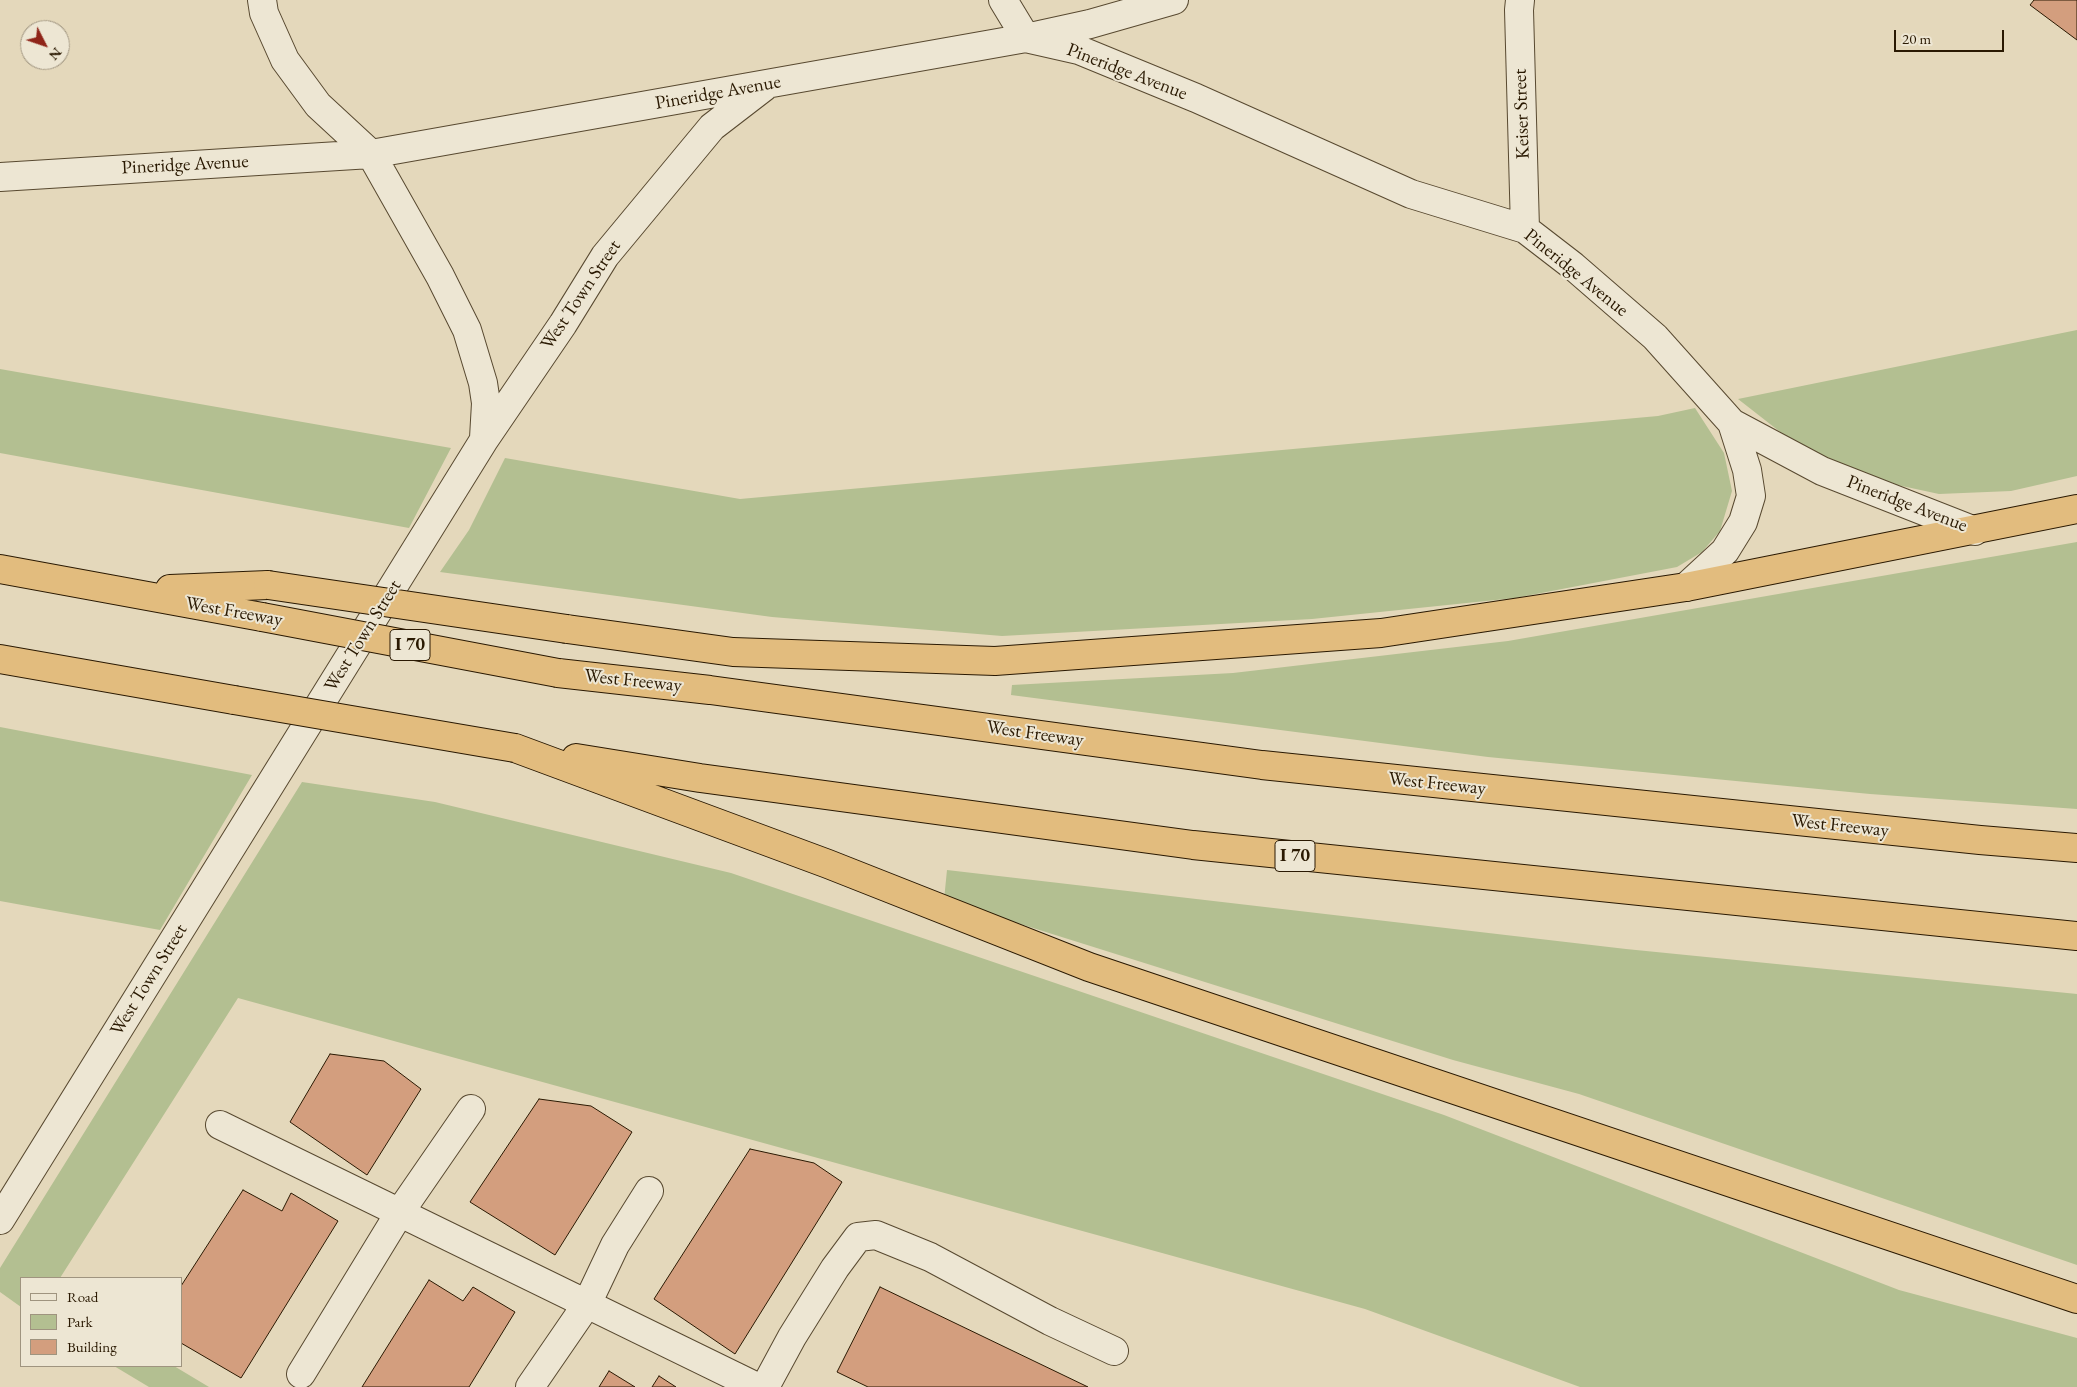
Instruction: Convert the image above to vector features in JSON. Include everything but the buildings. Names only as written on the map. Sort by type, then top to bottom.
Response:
[{"type":"highway","points":[[121,592],[268,585],[733,652],[995,661],[1381,634],[1686,587],[1975,531],[2077,509]]},
{"type":"highway","name":"West Freeway","points":[[0,569],[558,673],[710,690],[1262,765],[1970,839],[2077,848]]},
{"type":"highway","name":"I 70","points":[[0,659],[700,778],[1193,845],[2077,936]]},
{"type":"highway","points":[[515,748],[828,864],[1089,967],[2077,1299]]},
{"type":"street","points":[[262,0],[264,13],[285,60],[318,105],[371,154],[440,276],[467,330],[483,383],[486,403],[484,440]]},
{"type":"street","points":[[1003,0],[1026,38],[1090,24],[1174,0]]},
{"type":"street","name":"Keiser Street","points":[[1520,0],[1518,10],[1525,229]]},
{"type":"street","name":"Pineridge Avenue","points":[[0,177],[371,154],[1026,38],[1079,50],[1196,98],[1411,194],[1525,229],[1573,266],[1655,337],[1732,422],[1822,471],[1975,531]]},
{"type":"street","name":"West Town Street","points":[[0,1220],[484,440],[563,324],[605,256],[712,128],[766,85]]},
{"type":"street","name":"Pineridge Avenue","points":[[1686,587],[1725,551],[1743,522],[1751,496],[1747,470],[1732,422]]},
{"type":"street","points":[[301,1374],[400,1212],[471,1109]]},
{"type":"street","points":[[220,1125],[757,1387]]},
{"type":"street","points":[[530,1387],[587,1304],[615,1245],[649,1191]]},
{"type":"street","points":[[765,1387],[792,1337],[835,1268],[858,1238],[876,1235],[930,1257],[1050,1321],[1114,1351]]},
{"type":"green space","points":[[2077,330],[2077,476],[2011,491],[1939,494],[1874,480],[1802,449],[1738,399]]},
{"type":"green space","points":[[0,369],[451,448],[409,528],[0,453]]},
{"type":"green space","points":[[1695,408],[1724,453],[1732,491],[1720,531],[1702,552],[1677,567],[1515,598],[1312,619],[1002,636],[772,617],[440,572],[469,530],[505,458],[740,499],[1658,416]]},
{"type":"green space","points":[[2077,542],[2077,809],[1870,794],[1488,757],[1011,695],[1012,685],[1233,673],[1508,641]]},
{"type":"green space","points":[[0,727],[252,775],[160,930],[0,901]]},
{"type":"green space","points":[[302,782],[435,802],[731,873],[1444,1115],[1899,1290],[2077,1338],[2077,1387],[1580,1387],[1365,1309],[238,998],[61,1277],[20,1277],[20,1306],[0,1292],[0,1268]]},
{"type":"green space","points":[[947,870],[1626,949],[2077,994],[2077,1265],[1579,1094],[1453,1060],[944,900]]},
{"type":"green space","points":[[116,1367],[176,1367],[209,1387],[149,1387]]}]
